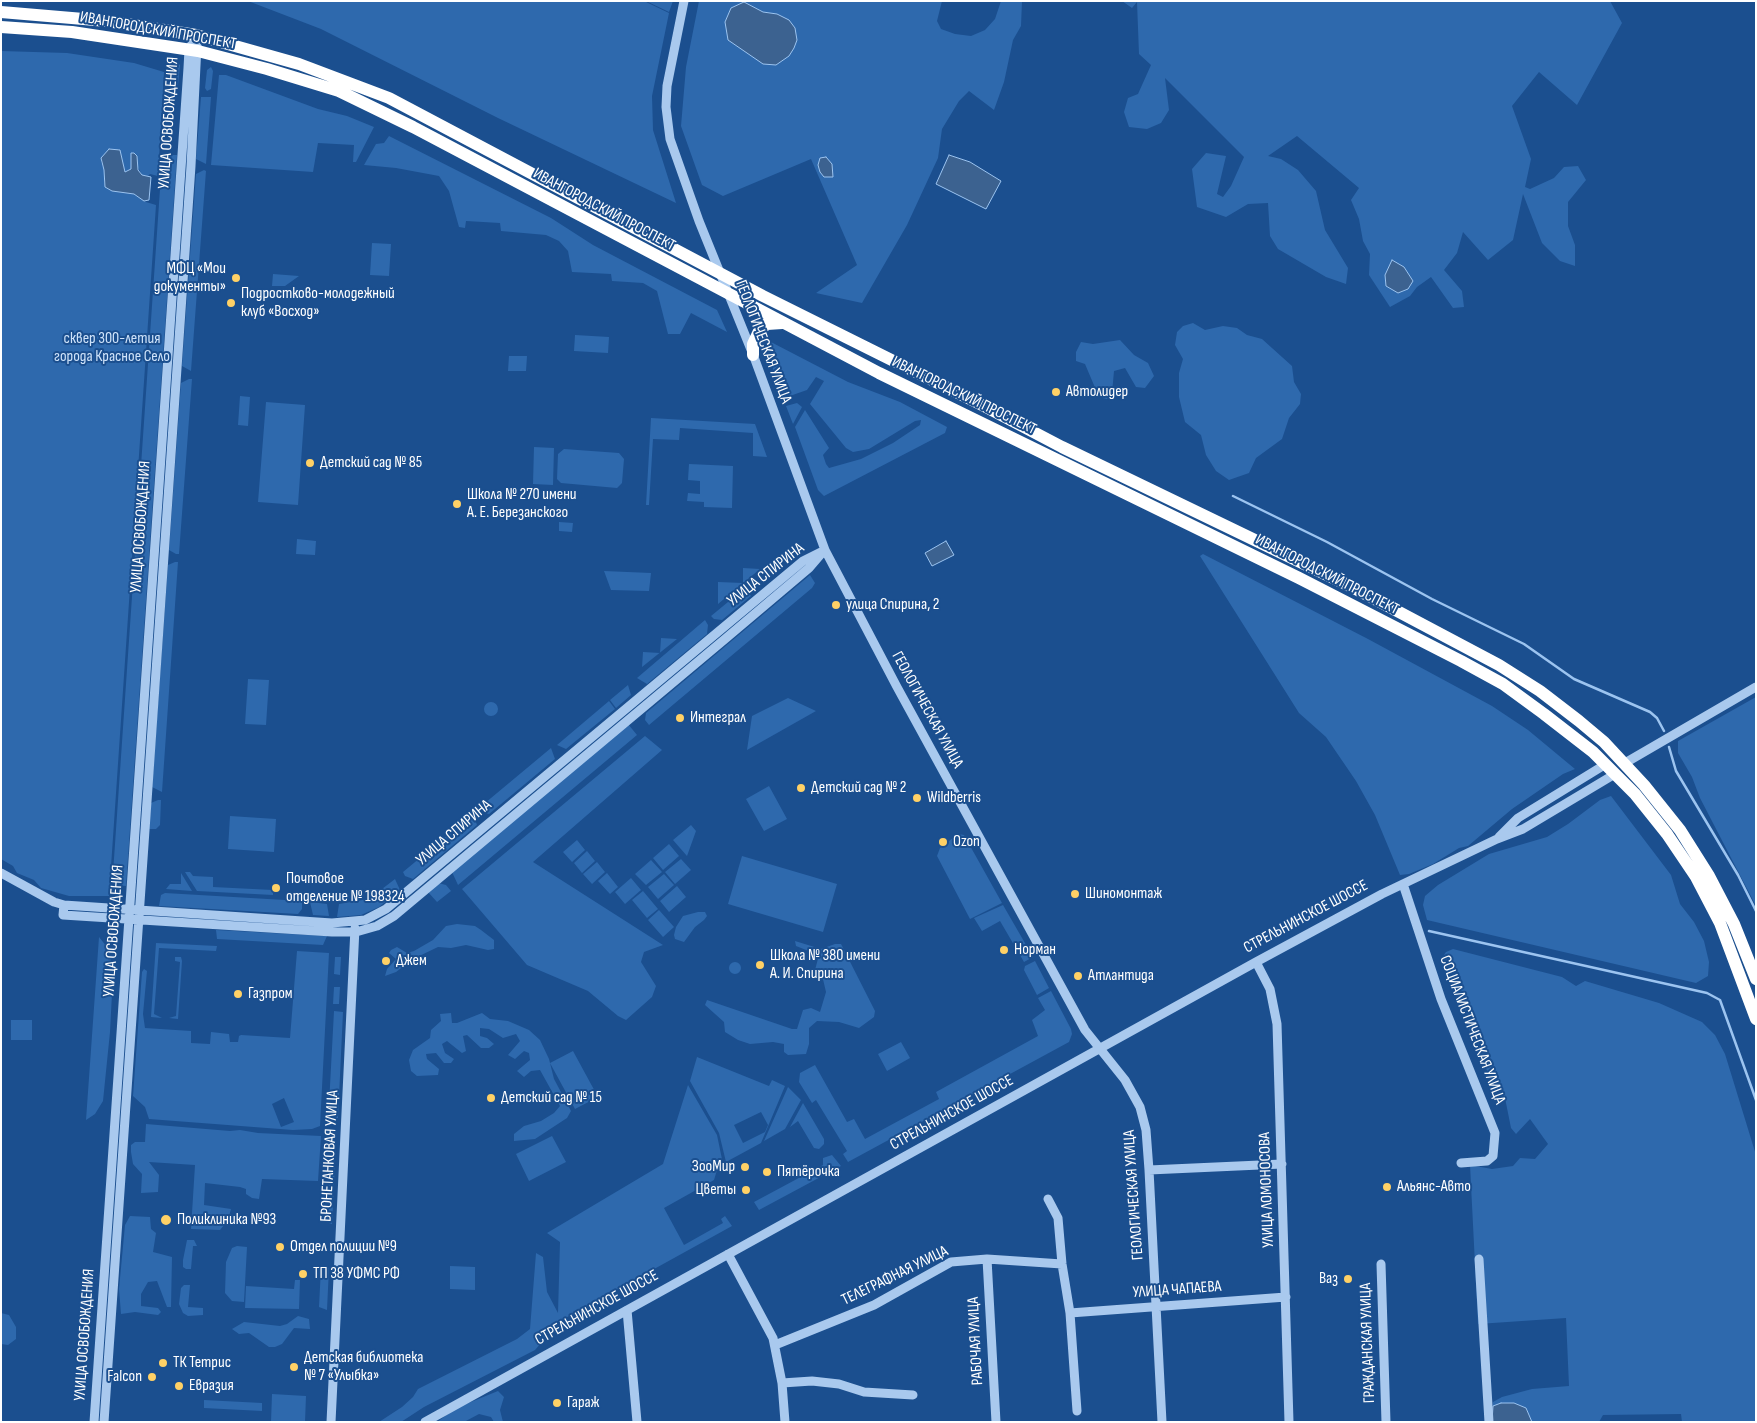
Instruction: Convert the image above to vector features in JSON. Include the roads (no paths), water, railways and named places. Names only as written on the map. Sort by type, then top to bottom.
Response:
[{"type":"highway","name":"ИВАНГОРОДСКИЙ ПРОСПЕКТ","points":[[1,12],[107,21],[196,34],[299,64],[388,98],[721,274],[1062,447],[1350,586],[1499,665],[1540,691],[1579,721],[1625,763],[1680,830],[1709,876],[1734,924],[1756,979]]},
{"type":"highway","name":"ИВАНГОРОДСКИЙ ПРОСПЕКТ","points":[[1,27],[72,32],[194,50],[338,91],[413,127],[879,373],[1316,586],[1461,661],[1523,699],[1585,746],[1606,764],[1668,834],[1696,877],[1720,923],[1756,1018]]},
{"type":"highway","points":[[753,355],[753,344],[760,329],[767,324],[782,323]]},
{"type":"highway","name":"СТРЕЛЬНИНСКОЕ ШОССЕ","points":[[1606,764],[1625,763]]},
{"type":"highway","name":"СТРЕЛЬНИНСКОЕ ШОССЕ","points":[[1615,774],[1625,763]]},
{"type":"street","name":"ГЕОЛОГИЧЕСКАЯ УЛИЦА","points":[[684,1],[667,86],[667,125],[680,169],[753,355],[825,550],[872,641],[1081,1022],[1131,1088],[1140,1107],[1146,1130],[1149,1170],[1162,1422]]},
{"type":"street","name":"УЛИЦА ОСВОБОЖДЕНИЯ","points":[[94,1422],[134,915],[196,34]]},
{"type":"street","name":"УЛИЦА СПИРИНА","points":[[64,904],[63,915],[134,915],[355,928],[386,909],[803,561],[825,550]]},
{"type":"street","name":"СТРЕЛЬНИНСКОЕ ШОССЕ","points":[[1625,763],[1756,688]]},
{"type":"street","name":"СТРЕЛЬНИНСКОЕ ШОССЕ","points":[[1497,839],[1518,818],[1606,764]]},
{"type":"street","name":"СТРЕЛЬНИНСКОЕ ШОССЕ","points":[[425,1422],[1256,962],[1403,884],[1497,839],[1523,829],[1615,774]]},
{"type":"street","name":"УЛИЦА СПИРИНА","points":[[1,873],[46,898],[64,904],[134,915]]},
{"type":"street","name":"СОЦИАЛИСТИЧЕСКАЯ УЛИЦА","points":[[1403,884],[1442,999],[1495,1132],[1493,1156],[1487,1161],[1461,1163]]},
{"type":"street","name":"УЛИЦА ОСВОБОЖДЕНИЯ","points":[[104,1422],[134,915]]},
{"type":"street","name":"БРОНЕТАНКОВАЯ УЛИЦА","points":[[331,1422],[355,928]]},
{"type":"street","name":"УЛИЦА ЛОМОНОСОВА","points":[[1256,962],[1270,989],[1276,1024],[1289,1422]]},
{"type":"street","points":[[1149,1170],[1282,1164]]},
{"type":"street","points":[[1048,1199],[1058,1218],[1062,1264],[1070,1313],[1077,1411]]},
{"type":"street","points":[[728,1254],[763,1316],[775,1345],[782,1383],[785,1422]]},
{"type":"street","name":"ТЕЛЕГРАФНАЯ УЛИЦА","points":[[775,1345],[874,1305],[951,1262],[987,1259],[1062,1264]]},
{"type":"street","name":"РАБОЧАЯ УЛИЦА","points":[[987,1259],[996,1422]]},
{"type":"street","points":[[1479,1259],[1488,1422]]},
{"type":"street","name":"ГРАЖДАНСКАЯ УЛИЦА","points":[[1381,1264],[1386,1422]]},
{"type":"street","name":"УЛИЦА ЧАПАЕВА","points":[[1070,1313],[1286,1297]]},
{"type":"street","points":[[627,1310],[637,1422]]},
{"type":"street","points":[[782,1383],[812,1381],[839,1384],[864,1392],[912,1395]]},
{"type":"waterway","points":[[1233,496],[1327,542],[1432,599],[1524,644],[1574,679],[1650,712],[1657,718],[1664,731]]},
{"type":"waterway","points":[[1669,747],[1676,771],[1738,875],[1756,911]]},
{"type":"waterway","points":[[1429,931],[1707,993],[1720,1000],[1756,1100]]},
{"type":"place","name":"МФЦ «Мои документы»","points":[[236,278]]},
{"type":"place","name":"Подростково-молодежный клуб «Восход»","points":[[231,303]]},
{"type":"place","name":"Автолидер","points":[[1056,392]]},
{"type":"place","name":"Детский сад № 85","points":[[310,463]]},
{"type":"place","name":"Школа № 270 имени А. Е. Березанского","points":[[457,504]]},
{"type":"place","name":"улица Спирина, 2","points":[[836,605]]},
{"type":"place","name":"Интеграл","points":[[680,718]]},
{"type":"place","name":"Детский сад № 2","points":[[801,788]]},
{"type":"place","name":"Wildberris","points":[[917,798]]},
{"type":"place","name":"Ozon","points":[[943,842]]},
{"type":"place","name":"Почтовое отделение № 198324","points":[[276,888]]},
{"type":"place","name":"Шиномонтаж","points":[[1075,894]]},
{"type":"place","name":"Норман","points":[[1004,950]]},
{"type":"place","name":"Джем","points":[[386,961]]},
{"type":"place","name":"Школа № 380 имени А. И. Спирина","points":[[760,965]]},
{"type":"place","name":"Атлантида","points":[[1078,976]]},
{"type":"place","name":"Газпром","points":[[238,994]]},
{"type":"place","name":"Детский сад № 15","points":[[491,1098]]},
{"type":"place","name":"ЗооМир","points":[[745,1167]]},
{"type":"place","name":"Пятёрочка","points":[[767,1172]]},
{"type":"place","name":"Альянс-Авто","points":[[1387,1187]]},
{"type":"place","name":"Цветы","points":[[746,1190]]},
{"type":"place","name":"Поликлиника №93","points":[[166,1220]]},
{"type":"place","name":"Отдел полиции №9","points":[[280,1247]]},
{"type":"place","name":"ТП 38 УФМС РФ","points":[[303,1274]]},
{"type":"place","name":"Ваз","points":[[1348,1279]]},
{"type":"place","name":"ТК Тетрис","points":[[163,1363]]},
{"type":"place","name":"Детская библиотека № 7 «Улыбка»","points":[[294,1367]]},
{"type":"place","name":"Falcon","points":[[152,1377]]},
{"type":"place","name":"Евразия","points":[[179,1386]]},
{"type":"place","name":"Гараж","points":[[557,1403]]},
{"type":"park label","name":"сквер 300-летия города Красное Село","points":[[112,348]]}]
